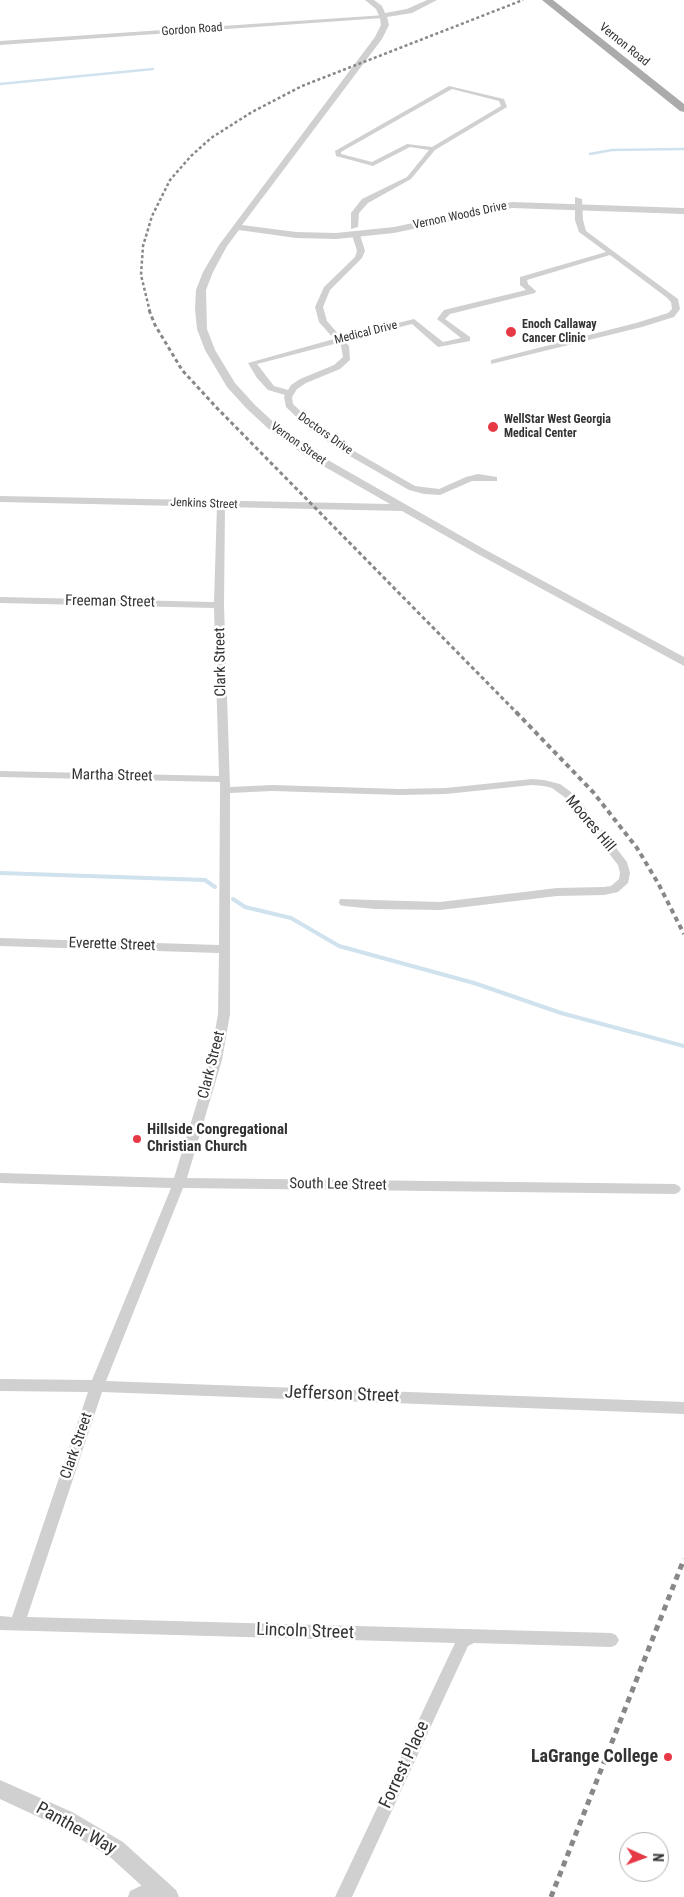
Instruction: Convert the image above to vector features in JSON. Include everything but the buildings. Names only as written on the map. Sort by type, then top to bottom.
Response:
[{"type":"main road","name":"Vernon Road","points":[[557,2],[684,96]]},
{"type":"main road","name":"Vernon Road","points":[[557,2],[684,109]]},
{"type":"street","points":[[369,0],[379,8],[383,16],[385,25],[379,37]]},
{"type":"street","points":[[383,16],[400,14],[433,0]]},
{"type":"street","points":[[379,37],[417,8]]},
{"type":"street","name":"Gordon Road","points":[[0,43],[383,16]]},
{"type":"street","name":"Vernon Street","points":[[379,37],[223,245],[210,267],[204,281],[200,300],[202,329],[219,367],[231,385],[251,407],[291,441],[326,464],[407,508],[480,552],[684,662]]},
{"type":"street","points":[[341,340],[323,322],[319,307],[327,289],[356,262],[360,254],[361,250],[355,231],[355,213],[361,205],[375,195],[414,174],[432,149],[504,107],[502,100],[451,87],[338,151],[338,155],[373,164],[409,145],[432,149]]},
{"type":"street","points":[[494,362],[640,325],[671,315],[676,309],[675,300],[583,232],[578,203]]},
{"type":"street","name":"Vernon Woods Drive","points":[[240,224],[306,236],[355,231],[394,230],[504,206],[578,203],[684,204]]},
{"type":"street","name":"Vernon Woods Drive","points":[[578,203],[684,211]]},
{"type":"street","name":"Medical Drive","points":[[289,394],[271,388],[252,363],[414,321],[441,345],[467,339],[441,319],[447,312],[532,291],[524,285],[523,280],[530,276],[610,253]]},
{"type":"street","name":"Doctors Drive","points":[[341,340],[348,353],[343,363],[330,371],[303,381],[289,394],[288,401],[291,409],[312,427],[344,449],[412,488],[440,492],[469,479],[478,477],[494,479]]},
{"type":"street","name":"Jenkins Street","points":[[0,499],[407,508]]},
{"type":"street","name":"Clark Street","points":[[17,1624],[97,1386],[179,1183],[216,1060],[224,1014],[224,784],[219,605],[221,505]]},
{"type":"street","name":"Freeman Street","points":[[0,600],[219,605]]},
{"type":"street","name":"Martha Street","points":[[0,774],[224,784]]},
{"type":"street","name":"Moores Hill","points":[[224,784],[272,788],[400,792],[446,791],[532,782],[544,783],[556,786],[570,797],[623,864],[625,873],[624,880],[614,890],[557,892],[440,906],[375,905],[344,902]]},
{"type":"street","name":"Everette Street","points":[[0,942],[224,949]]},
{"type":"street","name":"South Lee Street","points":[[0,1178],[179,1183],[675,1189]]},
{"type":"street","name":"Jefferson Street","points":[[0,1385],[97,1386],[684,1408]]},
{"type":"street","name":"Lincoln Street","points":[[0,1623],[611,1640]]},
{"type":"street","name":"Forrest Place","points":[[343,1897],[463,1641],[471,1637]]},
{"type":"street","name":"Panther Way","points":[[0,1790],[65,1819],[116,1849],[163,1891]]},
{"type":"street","points":[[136,1897],[163,1891]]},
{"type":"waterway","points":[[0,84],[153,69]]},
{"type":"waterway","points":[[590,154],[612,150],[684,149]]},
{"type":"waterway","points":[[0,873],[205,880],[215,887]]},
{"type":"waterway","points":[[233,899],[245,907],[291,918],[339,946],[474,983],[561,1013],[684,1046]]},
{"type":"railway","points":[[150,312],[141,275],[143,246],[152,216],[170,180],[191,156],[211,138],[252,112],[302,86],[523,0]]},
{"type":"railway","points":[[149,310],[155,325],[182,370],[216,407],[517,713]]},
{"type":"railway","points":[[516,712],[593,792],[637,848],[658,883],[684,934]]},
{"type":"railway","points":[[551,1897],[684,1559]]},
{"type":"place","name":"Enoch Callaway Cancer Clinic","points":[[511,332]]},
{"type":"place","name":"WellStar West Georgia Medical Center","points":[[493,427]]},
{"type":"place","name":"Hillside Congregational Christian Church","points":[[137,1139]]},
{"type":"place","name":"LaGrange College","points":[[668,1757]]}]
